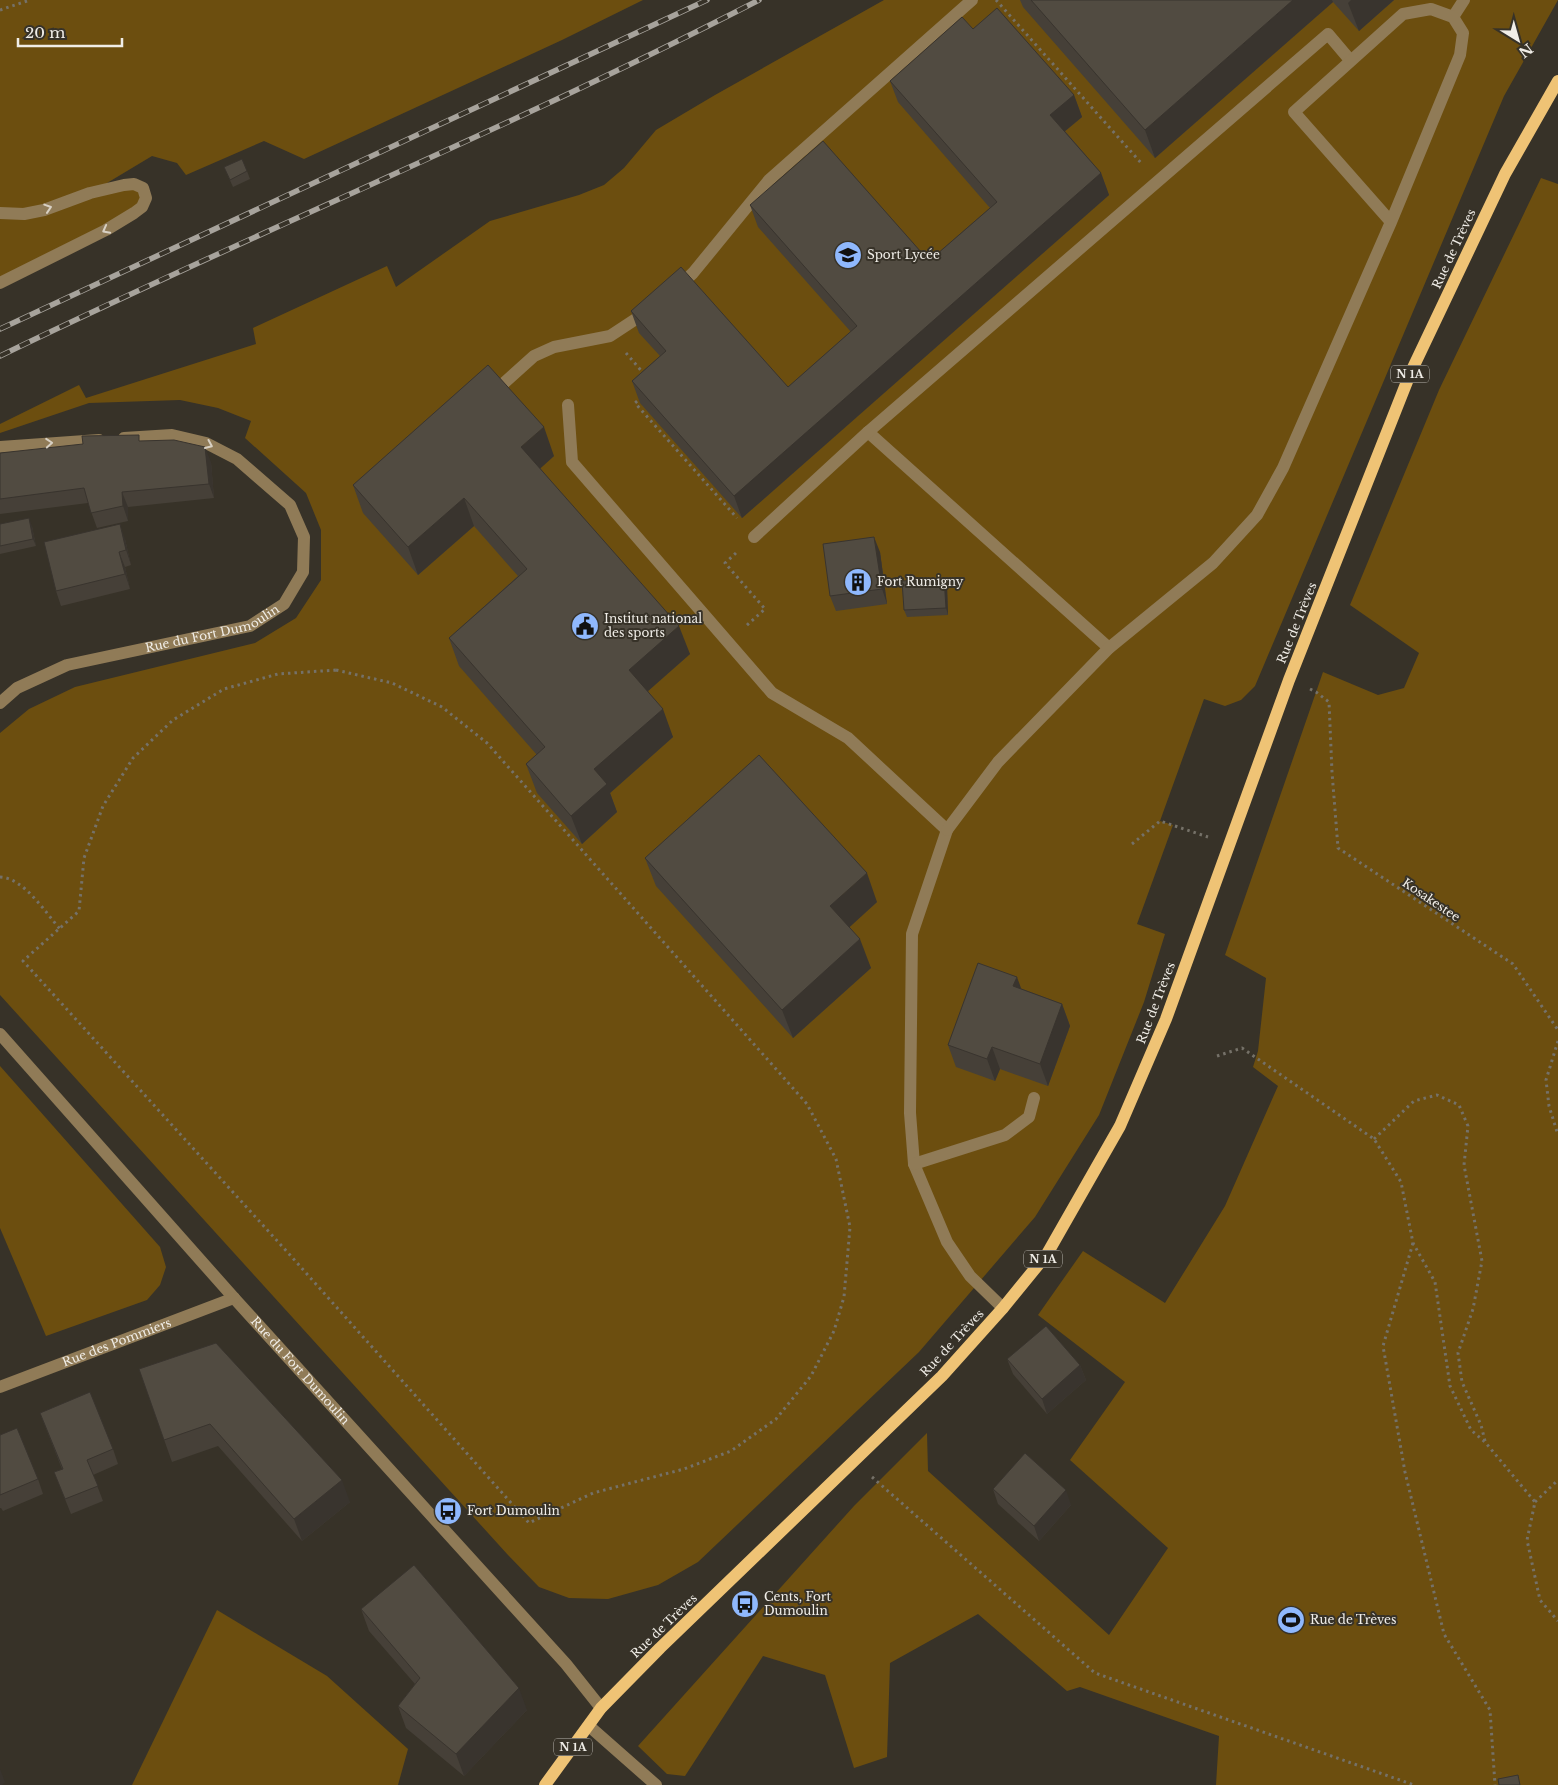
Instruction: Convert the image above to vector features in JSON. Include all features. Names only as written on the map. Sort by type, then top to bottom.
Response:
[{"type":"main road","name":"Rue de Trèves","points":[[545,1785],[601,1708],[660,1648],[942,1376],[1003,1308],[1047,1254],[1120,1126],[1166,1019],[1289,680],[1410,374],[1505,174],[1558,80]]},
{"type":"street","points":[[504,383],[534,356],[554,347],[610,336],[665,299],[693,273],[769,180],[972,0]]},
{"type":"street","points":[[1453,17],[1464,0]]},
{"type":"street","points":[[1003,1308],[970,1276],[947,1242],[914,1164],[910,1113],[912,934],[947,830],[998,762],[1109,648],[1213,562],[1257,515],[1284,468],[1390,222],[1460,55],[1463,33],[1453,17],[1431,9],[1403,14],[1294,112],[1390,222]]},
{"type":"street","points":[[754,537],[868,432],[1328,34],[1350,60]]},
{"type":"street","points":[[0,213],[24,214],[44,210],[90,194],[124,185],[134,184],[143,188],[146,198],[142,207],[134,214],[106,230],[0,282]]},
{"type":"street","points":[[568,405],[572,462],[772,693],[848,738],[947,830]]},
{"type":"street","points":[[868,432],[1109,648]]},
{"type":"street","name":"Rue du Fort Dumoulin","points":[[0,447],[172,435],[206,442],[237,459],[290,505],[304,537],[303,572],[284,604],[250,626],[67,665],[17,688],[0,703]]},
{"type":"street","name":"Rue du Fort Dumoulin","points":[[0,1034],[234,1298],[566,1664],[601,1708]]},
{"type":"street","points":[[914,1164],[1005,1135],[1029,1117],[1034,1098]]},
{"type":"street","name":"Rue des Pommiers","points":[[0,1387],[234,1298]]},
{"type":"street","points":[[589,1726],[656,1785]]},
{"type":"path","points":[[0,10],[30,0]]},
{"type":"path","points":[[996,0],[1157,181]]},
{"type":"path","points":[[626,353],[649,379]]},
{"type":"path","points":[[648,391],[635,403],[754,537],[725,563],[765,609]]},
{"type":"path","points":[[336,670],[392,683],[442,707],[487,743],[807,1104],[836,1159],[850,1227],[844,1297],[834,1331],[811,1376],[776,1419],[731,1451],[684,1469],[593,1493],[529,1523],[284,1248],[23,960],[60,929],[79,911],[84,858],[103,806],[133,758],[174,720],[224,689],[278,674],[336,670]]},
{"type":"path","name":"Kosakestee","points":[[1289,680],[1316,692],[1329,702],[1338,848],[1513,964],[1558,1030]]},
{"type":"path","points":[[1132,844],[1160,821],[1230,843]]},
{"type":"path","points":[[0,877],[4,877],[24,887],[60,929]]},
{"type":"path","points":[[1558,1041],[1546,1080],[1549,1106],[1558,1135]]},
{"type":"path","points":[[1217,1056],[1242,1048],[1374,1139],[1401,1182],[1414,1243],[1435,1282],[1450,1386],[1471,1430],[1485,1442],[1534,1502]]},
{"type":"path","points":[[1374,1139],[1414,1101],[1437,1095],[1459,1105],[1468,1126],[1464,1165],[1482,1261],[1473,1309],[1458,1354],[1462,1382],[1481,1424],[1485,1442]]},
{"type":"path","points":[[1414,1243],[1383,1346],[1405,1472],[1444,1634],[1490,1710],[1496,1785]]},
{"type":"path","points":[[855,1461],[1095,1673],[1414,1785]]},
{"type":"path","points":[[1558,1480],[1534,1502],[1527,1540],[1540,1600],[1558,1621]]},
{"type":"shaded area","points":[[0,0],[643,0],[562,40],[304,159],[264,141],[186,175],[177,163],[152,156],[92,192],[143,188],[142,207],[0,283]]},
{"type":"shaded area","points":[[884,0],[1558,0],[1504,96],[1255,686],[1241,700],[1225,706],[1204,699],[1160,821],[1173,825],[1137,924],[1165,934],[1144,1002],[1099,1115],[1035,1217],[919,1352],[698,1562],[658,1585],[608,1599],[569,1598],[539,1587],[508,1555],[0,995],[0,733],[29,709],[75,687],[255,643],[296,618],[321,580],[321,530],[306,493],[245,438],[251,421],[218,408],[180,400],[89,403],[0,433],[0,424],[79,385],[86,398],[256,344],[253,328],[387,266],[396,287],[490,221],[579,195],[604,185],[624,168],[656,130]]},
{"type":"shaded area","points":[[1541,178],[1558,184],[1558,1785],[1216,1785],[1219,1736],[1080,1687],[1067,1691],[978,1614],[890,1663],[887,1757],[854,1768],[825,1675],[763,1656],[685,1776],[667,1774],[638,1746],[854,1506],[927,1433],[928,1471],[1109,1635],[1168,1548],[1070,1460],[1125,1382],[1038,1315],[1083,1251],[1165,1303],[1225,1206],[1278,1086],[1253,1067],[1258,1051],[1266,978],[1225,955],[1323,672],[1378,695],[1404,688],[1419,653],[1350,605],[1439,390]]},
{"type":"shaded area","points":[[0,1066],[160,1247],[166,1267],[160,1285],[147,1300],[46,1336],[0,1228]]},
{"type":"shaded area","points":[[217,1610],[327,1676],[408,1749],[398,1785],[132,1785]]},
{"type":"building","points":[[1031,0],[1293,0],[1145,130]]},
{"type":"building","name":"Sport Lycée","points":[[997,8],[1074,95],[1050,115],[1101,173],[734,496],[632,381],[666,351],[631,311],[681,267],[788,387],[857,326],[750,205],[823,141],[929,261],[997,202],[890,81],[962,17],[973,29]]},
{"type":"building","points":[[242,159],[247,171],[230,180],[224,167]]},
{"type":"building","name":"Institut national des sports","points":[[488,365],[544,427],[521,447],[679,626],[629,670],[663,709],[594,769],[607,784],[571,816],[526,764],[545,747],[449,638],[527,569],[464,498],[408,547],[353,485]]},
{"type":"building","points":[[139,435],[139,441],[174,440],[205,447],[209,484],[122,492],[123,506],[91,513],[84,488],[0,499],[0,453],[83,444],[82,436]]},
{"type":"building","points":[[29,518],[33,539],[0,546],[0,524]]},
{"type":"building","points":[[120,524],[126,550],[119,552],[125,574],[56,591],[44,542]]},
{"type":"building","name":"Fort Rumigny","points":[[874,537],[882,589],[830,596],[823,544]]},
{"type":"building","points":[[944,578],[946,608],[904,610],[902,581]]},
{"type":"building","points":[[759,755],[867,873],[830,906],[860,939],[782,1010],[645,858]]},
{"type":"building","points":[[978,963],[1017,977],[1013,986],[1062,1004],[1040,1064],[992,1047],[987,1059],[948,1045]]},
{"type":"building","points":[[1046,1326],[1080,1365],[1042,1399],[1007,1359]]},
{"type":"building","points":[[216,1343],[342,1480],[294,1519],[210,1424],[164,1440],[139,1369]]},
{"type":"building","points":[[90,1392],[113,1449],[87,1460],[98,1486],[65,1499],[54,1472],[63,1469],[40,1413]]},
{"type":"building","points":[[17,1428],[38,1479],[0,1495],[0,1435]]},
{"type":"building","points":[[1025,1453],[1066,1490],[1034,1526],[993,1489]]},
{"type":"building","points":[[414,1565],[519,1688],[456,1754],[398,1706],[420,1678],[361,1609]]},
{"type":"building","points":[[1518,1775],[1520,1785],[1499,1785],[1498,1779]]},
{"type":"railway","points":[[0,329],[707,0]]},
{"type":"railway","points":[[0,356],[476,137],[759,0]]},
{"type":"place","name":"Sport Lycée","points":[[848,255]]},
{"type":"place","name":"Fort Rumigny","points":[[858,582]]},
{"type":"place","name":"Institut national des sports","points":[[585,626]]},
{"type":"place","name":"Fort Dumoulin","points":[[448,1511]]},
{"type":"place","name":"Cents, Fort Dumoulin","points":[[745,1604]]},
{"type":"place","name":"Rue de Trèves","points":[[1291,1620]]}]
